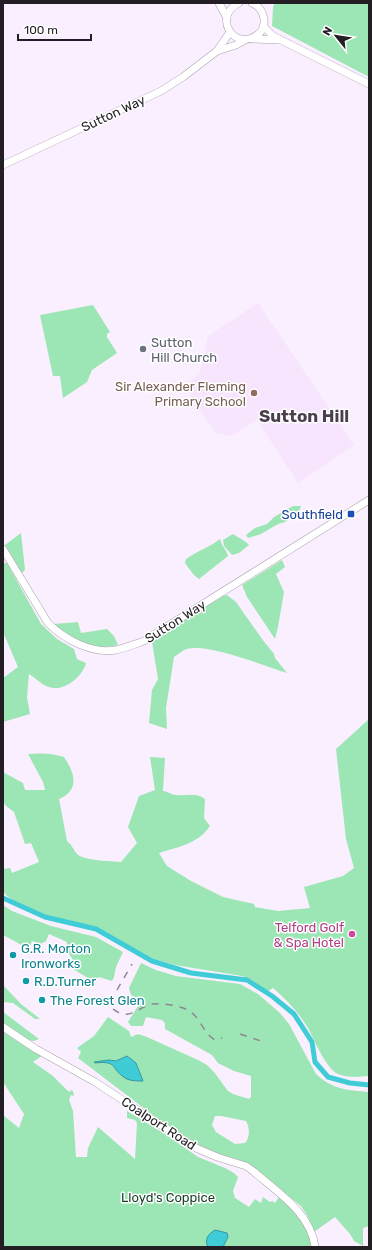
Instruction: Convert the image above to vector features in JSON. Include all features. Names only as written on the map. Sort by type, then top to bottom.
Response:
[{"type":"street","points":[[219,3],[226,18],[227,27],[230,32],[236,37],[249,39],[258,34],[263,26],[264,19],[262,12],[252,3]]},
{"type":"street","points":[[227,3],[237,4]]},
{"type":"street","points":[[262,12],[265,3]]},
{"type":"street","points":[[226,18],[230,10],[237,4]]},
{"type":"street","name":"Sutton Way","points":[[263,26],[273,36],[280,40],[369,84]]},
{"type":"street","name":"Sutton Way","points":[[3,165],[161,90],[183,77],[217,51],[230,32]]},
{"type":"street","name":"Sutton Way","points":[[217,51],[249,39],[280,40]]},
{"type":"street","name":"Sutton Way","points":[[3,549],[48,623],[56,631],[67,639],[83,645],[103,651],[116,650],[144,641],[156,634],[369,500]]},
{"type":"street","name":"Coalport Road","points":[[3,1027],[36,1049],[95,1082],[196,1148],[217,1157],[246,1166],[253,1170],[298,1211],[312,1230],[315,1247]]},
{"type":"shaded area","name":"Sir Alexander Fleming Primary School","points":[[258,303],[354,445],[298,483],[257,420],[231,436],[216,433],[196,407],[189,389],[190,382],[200,373],[208,336]]},
{"type":"green space","points":[[275,3],[369,3],[369,77],[272,26],[273,7]]},
{"type":"green space","points":[[93,305],[110,332],[107,334],[107,337],[117,353],[92,370],[87,382],[63,398],[60,376],[53,376],[40,315]]},
{"type":"green space","points":[[293,506],[301,506],[299,512],[285,522],[278,524],[261,534],[248,538],[246,535],[255,528],[267,524],[274,517]]},
{"type":"green space","points":[[21,533],[25,570],[22,573],[5,545]]},
{"type":"green space","points":[[233,534],[249,545],[239,553],[232,555],[224,546],[223,540]]},
{"type":"green space","points":[[220,539],[228,556],[199,579],[193,574],[185,563],[186,559]]},
{"type":"green space","points":[[282,560],[285,567],[276,574],[284,592],[275,639],[247,597],[242,585]]},
{"type":"green space","points":[[3,563],[7,563],[41,624],[57,639],[74,649],[77,659],[86,663],[82,672],[74,680],[59,688],[47,687],[29,674],[27,697],[30,714],[3,722],[3,678],[18,667],[3,632]]},
{"type":"green space","points":[[227,595],[236,602],[287,673],[208,649],[196,648],[182,651],[174,657],[166,708],[167,729],[149,723],[152,690],[158,679],[152,642],[213,601]]},
{"type":"green space","points":[[78,622],[81,633],[107,629],[114,636],[118,645],[102,647],[89,645],[70,636],[54,624]]},
{"type":"green space","points":[[369,719],[369,1076],[346,1076],[338,1074],[334,1071],[325,1060],[301,1017],[273,988],[267,992],[252,980],[242,976],[175,965],[154,959],[92,926],[71,924],[44,916],[20,905],[7,896],[3,891],[3,869],[10,868],[12,873],[39,862],[31,843],[25,844],[14,812],[3,802],[3,772],[23,783],[25,790],[45,790],[43,782],[28,754],[37,753],[64,757],[71,769],[74,781],[70,791],[59,799],[67,841],[77,854],[85,858],[121,862],[137,843],[128,827],[139,796],[155,790],[150,757],[165,758],[163,791],[174,795],[191,795],[205,799],[204,818],[210,826],[194,841],[159,853],[167,866],[191,881],[223,897],[254,904],[255,907],[278,911],[310,908],[304,887],[343,876],[354,868],[346,839],[336,749]]},
{"type":"green space","points":[[3,905],[12,911],[51,926],[96,937],[123,952],[116,967],[112,981],[99,977],[93,981],[73,969],[73,960],[67,952],[69,947],[66,946],[67,942],[49,934],[46,941],[40,944],[32,941],[29,949],[3,935]]},
{"type":"green space","points":[[141,963],[156,970],[176,976],[240,984],[258,994],[280,1013],[289,1024],[316,1074],[328,1083],[335,1086],[354,1091],[369,1092],[369,1226],[363,1228],[363,1246],[354,1241],[350,1234],[335,1217],[314,1232],[308,1217],[301,1206],[255,1170],[207,1150],[178,1133],[78,1058],[81,1052],[77,1048],[94,1036],[108,1017],[129,1031],[131,1037],[138,1034],[147,1037],[207,1065],[228,1091],[249,1099],[251,1097],[251,1076],[234,1071],[218,1063],[212,1055],[165,1029],[165,1023],[162,1020],[146,1017],[143,1026],[131,1026],[128,1022],[141,1001],[131,995],[129,988]],"holes":[[[127,1056],[138,1067],[141,1081],[130,1080],[106,1062],[116,1061]],[[215,1116],[246,1121],[249,1133],[245,1143],[235,1144],[216,1132],[212,1125]]]},
{"type":"green space","points":[[3,985],[21,1004],[40,1019],[35,1019],[13,1003],[3,1002]]},
{"type":"green space","points":[[3,1012],[39,1039],[34,1041],[28,1040],[3,1022]]},
{"type":"green space","name":"Lloyd's Coppice","points":[[3,1031],[43,1055],[33,1062],[53,1076],[67,1090],[70,1092],[71,1090],[73,1091],[74,1096],[71,1095],[69,1100],[73,1111],[76,1157],[87,1157],[88,1148],[98,1127],[135,1159],[137,1123],[135,1120],[127,1118],[127,1111],[165,1134],[198,1157],[234,1173],[238,1177],[233,1191],[235,1198],[249,1207],[255,1199],[261,1203],[263,1197],[270,1202],[272,1201],[275,1203],[279,1197],[305,1227],[314,1247],[3,1247],[3,1115],[19,1128],[24,1114],[3,1082]]},
{"type":"water","points":[[127,1056],[136,1063],[143,1081],[133,1081],[127,1079],[122,1076],[111,1064],[94,1062],[109,1060],[116,1061]]},
{"type":"water","points":[[215,1230],[227,1233],[228,1237],[223,1247],[208,1247],[206,1242],[207,1237]]},
{"type":"waterway","points":[[3,898],[45,917],[96,929],[152,961],[191,973],[247,980],[272,996],[294,1014],[312,1042],[315,1062],[328,1077],[350,1083],[369,1085]]},
{"type":"railway","points":[[117,990],[132,964]]},
{"type":"railway","points":[[113,1009],[121,1014],[127,1014],[153,1004],[172,1005],[183,1008],[194,1014],[210,1037],[215,1040],[222,1038]]},
{"type":"railway","points":[[240,1034],[261,1041]]},
{"type":"place","name":"Sutton Hill Church","points":[[143,349]]},
{"type":"place","name":"Sir Alexander Fleming Primary School","points":[[254,393]]},
{"type":"place","name":"Southfield","points":[[351,514]]},
{"type":"place","name":"Telford Golf & Spa Hotel","points":[[352,934]]},
{"type":"place","name":"G.R. Morton Ironworks","points":[[13,955]]},
{"type":"place","name":"R.D.Turner","points":[[26,981]]},
{"type":"place","name":"The Forest Glen","points":[[42,1000]]},
{"type":"district","name":"Sutton Hill","points":[[304,416]]}]
